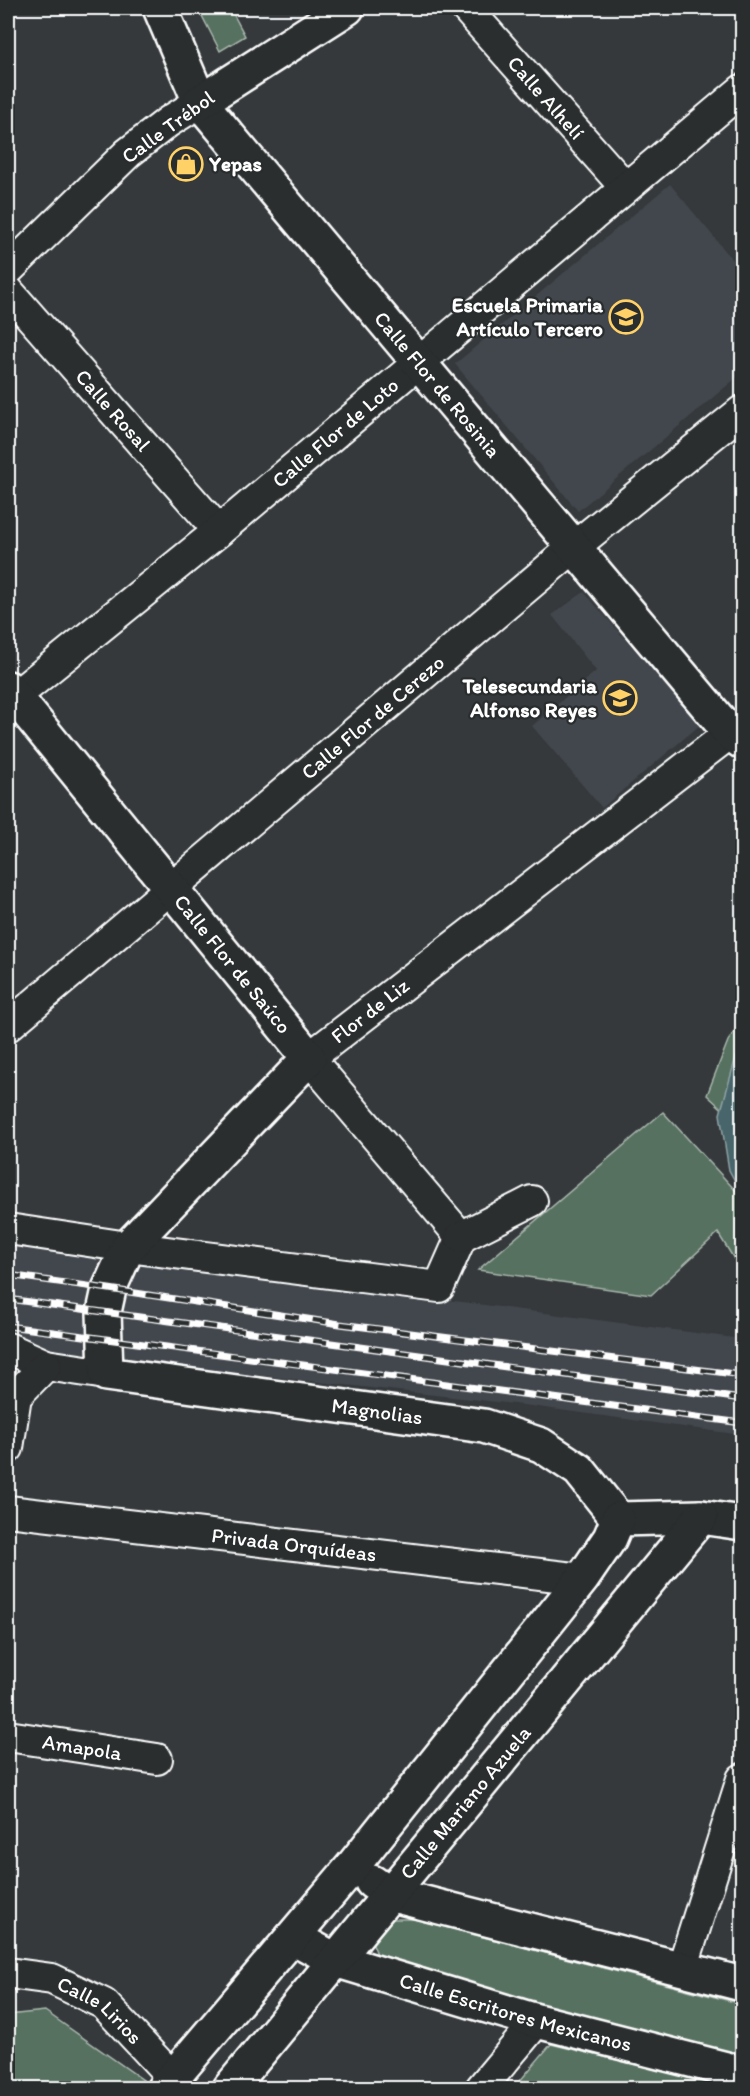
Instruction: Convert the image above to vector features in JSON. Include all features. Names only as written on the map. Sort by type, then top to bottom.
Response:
[{"type":"street","name":"Calle Flor de Rosinia","points":[[160,8],[200,102],[574,548],[739,733]]},
{"type":"street","name":"Calle Trébol","points":[[8,270],[128,153],[168,122],[348,8]]},
{"type":"street","name":"Calle Alhelí","points":[[466,8],[625,187]]},
{"type":"street","name":"Calle Flor de Loto","points":[[10,696],[219,531],[742,90]]},
{"type":"street","name":"Calle Rosal","points":[[8,291],[219,531]]},
{"type":"street","name":"Calle Flor de Cerezo","points":[[8,1026],[574,548],[742,411]]},
{"type":"street","name":"Calle Flor de Saúco","points":[[10,696],[309,1058],[461,1237]]},
{"type":"street","name":"Flor de Liz","points":[[106,1374],[104,1312],[109,1289],[128,1247],[309,1058],[739,733]]},
{"type":"street","points":[[8,1229],[128,1247],[439,1287],[461,1237],[532,1201]]},
{"type":"street","points":[[8,1348],[46,1365],[106,1374]]},
{"type":"street","points":[[8,1448],[16,1396],[46,1365]]},
{"type":"street","name":"Magnolias","points":[[106,1374],[484,1426],[541,1445],[579,1470],[618,1519]]},
{"type":"street","name":"Privada Orquídeas","points":[[8,1511],[582,1579]]},
{"type":"street","points":[[169,2083],[351,1868],[582,1579],[610,1538],[618,1519],[701,1517],[742,1523]]},
{"type":"street","name":"Calle Mariano Azuela","points":[[230,2088],[701,1517]]},
{"type":"street","name":"Amapola","points":[[8,1736],[157,1760]]},
{"type":"street","points":[[681,1969],[742,1778]]},
{"type":"street","points":[[351,1868],[389,1894],[742,1984]]},
{"type":"street","name":"Calle Escritores Mexicanos","points":[[292,1937],[336,1960],[537,2021],[742,2073]]},
{"type":"street","name":"Calle Lirios","points":[[8,1973],[52,1979],[104,2004],[169,2083]]},
{"type":"street","points":[[481,2088],[537,2021]]},
{"type":"shaded area","name":"Escuela Primaria Artículo Tercero","points":[[670,184],[742,271],[742,373],[578,511],[455,364]]},
{"type":"shaded area","name":"Telesecundaria Alfonso Reyes","points":[[584,592],[700,725],[602,808],[532,726],[596,671],[552,615]]},
{"type":"shaded area","points":[[8,1242],[742,1339],[742,1435],[523,1405],[8,1347]]},
{"type":"green space","points":[[198,8],[230,8],[245,36],[220,51]]},
{"type":"green space","points":[[742,1020],[742,1148],[741,1126],[707,1095],[728,1041]]},
{"type":"green space","points":[[663,1112],[736,1191],[742,1179],[742,1268],[739,1267],[718,1233],[651,1295],[478,1270]]},
{"type":"green space","points":[[385,1919],[414,1919],[742,2004],[742,2058],[401,1969],[379,1959],[370,1937]]},
{"type":"green space","points":[[45,2011],[143,2080],[136,2088],[8,2088],[8,2015]]},
{"type":"green space","points":[[551,2044],[715,2084],[711,2088],[514,2088]]},
{"type":"water","points":[[742,1048],[742,1194],[729,1170],[720,1114],[736,1057]]},
{"type":"railway","points":[[8,1275],[340,1324],[742,1375]]},
{"type":"railway","points":[[8,1299],[742,1399]]},
{"type":"railway","points":[[8,1326],[742,1423]]},
{"type":"place","name":"Yepas","points":[[186,164]]},
{"type":"place","name":"Escuela Primaria Artículo Tercero","points":[[626,317]]},
{"type":"place","name":"Telesecundaria Alfonso Reyes","points":[[620,698]]}]
